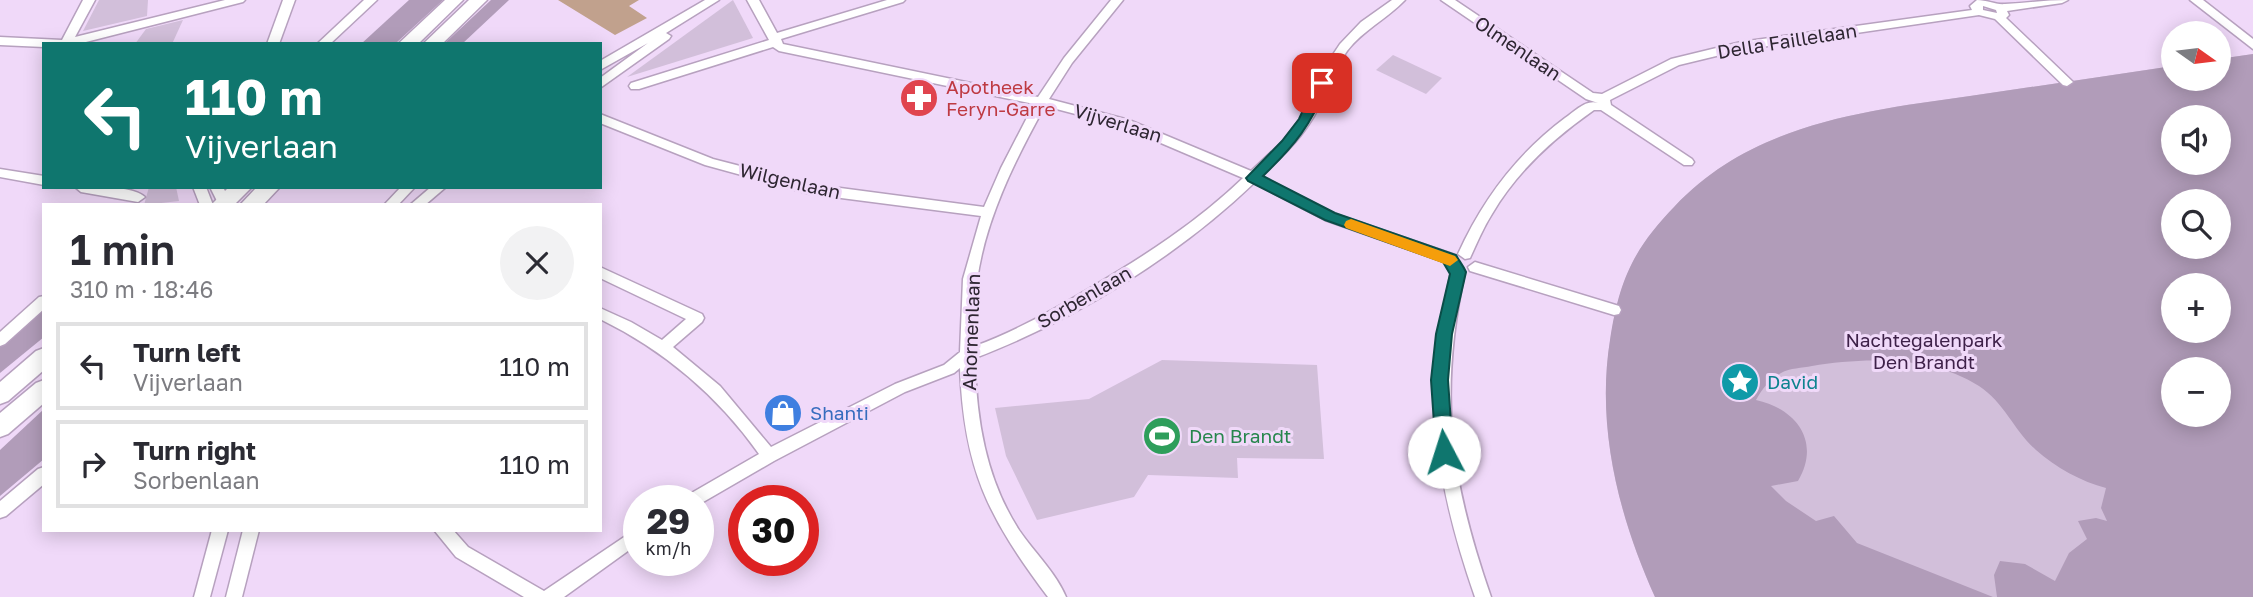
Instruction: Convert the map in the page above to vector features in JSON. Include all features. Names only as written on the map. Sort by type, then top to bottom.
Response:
[{"type":"highway","points":[[409,42],[455,0]]},
{"type":"highway","points":[[434,42],[479,0]]},
{"type":"highway","points":[[220,201],[239,189]]},
{"type":"highway","points":[[252,203],[268,189]]},
{"type":"highway","points":[[0,395],[42,359]]},
{"type":"highway","points":[[0,427],[42,391]]},
{"type":"street","points":[[68,42],[89,0]]},
{"type":"street","points":[[71,42],[239,0]]},
{"type":"street","points":[[274,42],[289,0]]},
{"type":"street","points":[[325,42],[371,0]]},
{"type":"street","points":[[602,65],[713,0]]},
{"type":"street","points":[[753,0],[774,40]]},
{"type":"street","points":[[635,86],[899,0]]},
{"type":"street","name":"Ahornenlaan","points":[[1058,597],[1023,551],[988,486],[970,419],[967,355],[970,282],[988,212],[1016,150],[1088,30],[1116,0]]},
{"type":"street","name":"Sorbenlaan","points":[[714,488],[769,456],[900,388],[948,369],[967,355],[1044,322],[1121,277],[1178,239],[1253,178],[1287,144],[1305,121],[1327,74],[1344,47],[1366,24],[1399,0]]},
{"type":"street","name":"Olmenlaan","points":[[1447,0],[1688,162]]},
{"type":"street","name":"Della Faillelaan","points":[[1465,254],[1489,206],[1517,167],[1545,137],[1597,101],[1675,62],[1741,46],[1980,5],[2000,13],[2062,0]]},
{"type":"street","points":[[2196,0],[2253,45]]},
{"type":"street","points":[[602,81],[698,9]]},
{"type":"street","points":[[2000,13],[2067,82]]},
{"type":"street","name":"Vijverlaan","points":[[774,40],[779,47],[1043,102],[1151,132],[1330,216],[1454,265]]},
{"type":"street","points":[[0,41],[42,42]]},
{"type":"street","name":"Wilgenlaan","points":[[602,119],[709,162],[798,186],[988,212]]},
{"type":"street","points":[[0,173],[41,179]]},
{"type":"street","points":[[94,189],[138,196]]},
{"type":"street","points":[[202,189],[220,201]]},
{"type":"street","points":[[392,203],[407,189]]},
{"type":"street","points":[[419,203],[437,189]]},
{"type":"street","points":[[1475,267],[1475,262],[1465,254],[1459,254],[1454,265],[1440,380],[1442,435],[1453,502],[1468,557],[1483,597]]},
{"type":"street","points":[[1454,265],[1471,271],[1475,267]]},
{"type":"street","points":[[1475,267],[1614,310]]},
{"type":"street","points":[[602,273],[697,318],[664,347]]},
{"type":"street","points":[[0,340],[42,304]]},
{"type":"street","points":[[602,314],[664,347],[733,408],[769,456]]},
{"type":"street","points":[[0,511],[42,476]]},
{"type":"street","points":[[202,597],[219,532]]},
{"type":"street","points":[[234,597],[250,532]]},
{"type":"street","points":[[444,532],[462,552],[539,597]]},
{"type":"street","points":[[550,597],[623,545]]},
{"type":"green space","points":[[99,0],[148,0],[147,16],[83,31]]},
{"type":"green space","points":[[409,0],[443,0],[397,42],[363,42]]},
{"type":"green space","points":[[491,0],[509,0],[464,42],[446,42]]},
{"type":"green space","points":[[733,0],[753,38],[627,77]]},
{"type":"green space","points":[[183,20],[173,42],[136,42],[146,29]]},
{"type":"green space","name":"Nachtegalenpark Den Brandt","points":[[2253,54],[2253,597],[1655,597],[1630,534],[1613,469],[1608,435],[1607,368],[1611,335],[1619,296],[1631,265],[1649,236],[1675,206],[1705,178],[1739,156],[1774,139],[1811,126],[1890,108],[2161,68],[2161,91],[2231,91],[2231,57]]},
{"type":"green space","name":"Nachtegalenpark Den Brandt","points":[[2253,54],[2253,597],[1997,597],[1994,575],[2000,561],[2025,564],[2055,581],[2069,553],[2087,539],[2078,521],[2096,518],[2107,521],[2101,508],[2106,488],[2078,478],[2043,456],[2028,442],[1996,400],[1979,386],[1941,369],[1876,360],[1792,369],[1773,378],[1767,385],[1756,400],[1771,404],[1793,419],[1806,441],[1807,453],[1798,481],[1771,486],[1786,501],[1816,521],[1834,516],[1857,543],[1993,597],[1655,597],[1621,504],[1606,406],[1610,340],[1618,300],[1630,267],[1648,237],[1675,206],[1705,178],[1739,156],[1774,139],[1811,126],[1890,108],[2161,68],[2161,91],[2231,91],[2231,57]]},
{"type":"green space","points":[[1393,55],[1442,78],[1426,94],[1376,70]]},
{"type":"green space","points":[[148,189],[176,189],[179,201],[145,203]]},
{"type":"green space","points":[[42,311],[42,339],[0,373],[0,347]]},
{"type":"green space","name":"Den Brandt","points":[[1162,360],[1317,365],[1324,459],[1237,458],[1238,478],[1148,475],[1134,497],[1037,520],[1006,456],[995,408],[1089,399]]},
{"type":"green space","points":[[42,411],[42,461],[0,496],[0,450]]},
{"type":"building","points":[[558,0],[639,0],[629,6],[647,18],[615,35]]},
{"type":"building","name":"Shanti","points":[[781,404],[790,404],[796,414],[782,422],[777,421],[770,411]]},
{"type":"slow traffic","points":[[1351,225],[1450,260]]},
{"type":"place","name":"Apotheek Feryn-Garre","points":[[919,98]]},
{"type":"place","name":"David","points":[[1740,382]]},
{"type":"place","name":"Shanti","points":[[783,413]]},
{"type":"place","name":"Den Brandt","points":[[1162,436]]},
{"type":"route","points":[[1322,83],[1305,121],[1287,144],[1253,178],[1330,216],[1450,259],[1451,266],[1458,272],[1444,334],[1440,380],[1444,452]]}]
